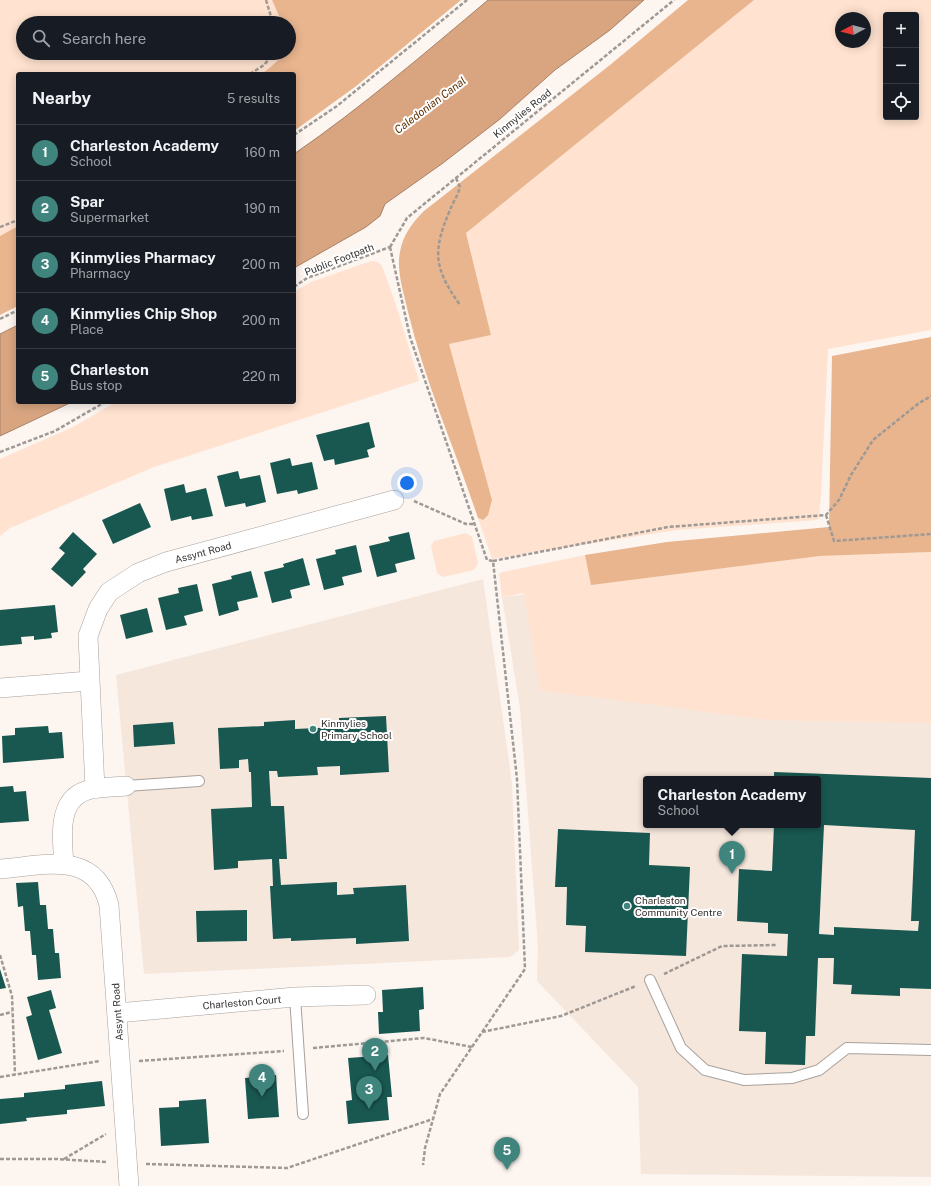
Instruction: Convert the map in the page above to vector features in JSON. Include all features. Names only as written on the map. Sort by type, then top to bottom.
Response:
[{"type":"street","name":"Assynt Road","points":[[95,789],[88,636],[98,609],[110,592],[138,572],[166,562],[394,500]]},
{"type":"street","points":[[0,688],[89,681]]},
{"type":"street","points":[[64,864],[62,820],[67,806],[77,794],[95,789],[126,786]]},
{"type":"street","name":"Assynt Road","points":[[0,869],[64,864],[77,866],[90,872],[100,883],[106,894],[109,905],[129,1186]]},
{"type":"street","name":"Charleston Court","points":[[117,1012],[295,997],[366,995]]},
{"type":"lane","points":[[126,786],[199,781]]},
{"type":"lane","points":[[650,980],[681,1048],[705,1070],[744,1080],[792,1078],[819,1070],[847,1048],[931,1050]]},
{"type":"lane","points":[[295,997],[303,1114]]},
{"type":"path","points":[[266,0],[271,16]]},
{"type":"path","points":[[296,134],[337,106],[467,0]]},
{"type":"path","name":"Kinmylies Road","points":[[390,247],[407,218],[674,0]]},
{"type":"path","points":[[253,72],[264,65],[268,60]]},
{"type":"path","points":[[456,178],[460,187],[443,228],[437,256],[439,269],[444,281],[460,305]]},
{"type":"path","points":[[0,227],[16,221]]},
{"type":"path","points":[[390,247],[410,337],[487,560],[493,561],[668,526],[826,515],[839,500],[851,475],[873,440],[919,403],[931,396]]},
{"type":"path","name":"Public Footpath","points":[[296,286],[307,278],[390,247]]},
{"type":"path","points":[[0,319],[16,311]]},
{"type":"path","points":[[0,452],[55,431],[102,404]]},
{"type":"path","points":[[394,500],[408,498],[466,524],[474,524]]},
{"type":"path","points":[[826,515],[834,541],[931,534]]},
{"type":"path","points":[[423,1165],[425,1148],[440,1094],[525,969],[517,778],[493,561]]},
{"type":"path","points":[[482,1032],[561,1016],[650,980],[722,946],[776,945]]},
{"type":"path","points":[[0,956],[12,996],[15,1074]]},
{"type":"path","points":[[0,1015],[12,1012]]},
{"type":"path","points":[[0,1077],[98,1061],[121,1061]]},
{"type":"path","points":[[0,1159],[287,1168],[433,1118]]},
{"type":"path","points":[[62,1160],[125,1123]]},
{"type":"shaded area","points":[[0,0],[272,0],[279,16],[16,16],[16,60],[279,60],[264,72],[16,72],[16,227],[0,236]]},
{"type":"shaded area","points":[[272,0],[461,0],[355,87],[296,130],[296,72],[264,72],[279,60],[296,60],[296,16],[279,16]]},
{"type":"shaded area","points":[[688,0],[754,0],[466,233],[491,335],[449,344],[492,500],[488,515],[483,520],[478,518],[415,338],[399,267],[400,252],[403,240],[412,225],[424,211],[610,65]]},
{"type":"shaded area","points":[[754,0],[931,0],[931,330],[828,349],[821,494],[819,518],[817,520],[676,530],[492,559],[478,518],[483,520],[449,344],[491,335],[466,233]]},
{"type":"shaded area","points":[[16,227],[16,307],[0,315],[0,236]]},
{"type":"shaded area","points":[[371,261],[378,262],[382,266],[395,302],[419,381],[154,467],[10,528],[0,536],[0,459],[73,427],[113,404],[296,404],[296,291],[311,282]]},
{"type":"shaded area","points":[[931,337],[931,552],[820,556],[591,585],[585,555],[667,542],[829,527],[832,356]]},
{"type":"shaded area","points":[[466,533],[472,537],[478,563],[474,570],[443,577],[437,573],[431,546],[434,541]]},
{"type":"shaded area","points":[[931,552],[931,1177],[641,1174],[638,1087],[537,981],[538,946],[520,708],[502,597]]},
{"type":"shaded area","points":[[931,552],[931,723],[768,720],[540,690],[524,593],[502,597],[499,574],[585,555],[591,584],[820,556]]},
{"type":"shaded area","name":"Kinmylies Primary School","points":[[483,579],[512,783],[519,950],[510,957],[144,974],[116,675]]},
{"type":"water","name":"Caledonian Canal","points":[[488,0],[644,0],[610,30],[555,70],[500,119],[443,163],[385,204],[380,216],[366,227],[296,267],[296,153],[369,99]]},
{"type":"water","points":[[16,326],[16,404],[68,404],[0,436],[0,334]]},
{"type":"building","points":[[369,422],[375,447],[367,450],[369,457],[335,465],[334,459],[324,461],[316,435]]},
{"type":"building","points":[[290,458],[292,466],[312,462],[318,489],[298,494],[297,490],[277,494],[270,463]]},
{"type":"building","points":[[238,471],[240,479],[260,475],[266,502],[246,507],[245,503],[225,507],[217,476]]},
{"type":"building","points":[[184,484],[186,493],[206,488],[213,516],[192,520],[191,516],[171,521],[164,489]]},
{"type":"building","points":[[140,503],[151,527],[113,544],[102,520]]},
{"type":"building","points":[[73,532],[97,554],[83,569],[86,572],[72,587],[51,569],[65,553],[59,548]]},
{"type":"building","points":[[409,532],[415,559],[395,564],[397,572],[377,577],[369,546],[390,541],[388,537]]},
{"type":"building","points":[[356,545],[362,572],[342,577],[344,585],[324,590],[316,559],[336,554],[335,550]]},
{"type":"building","points":[[303,558],[310,585],[290,590],[292,598],[272,603],[264,572],[284,567],[283,564]]},
{"type":"building","points":[[251,571],[258,597],[237,602],[239,610],[219,616],[212,584],[232,579],[231,576]]},
{"type":"building","points":[[197,584],[203,611],[184,616],[187,625],[166,630],[158,598],[179,593],[178,588]]},
{"type":"building","points":[[55,605],[58,632],[51,633],[52,638],[34,640],[34,636],[21,637],[22,644],[0,646],[0,610]]},
{"type":"building","points":[[147,608],[153,632],[126,639],[120,615]]},
{"type":"building","points":[[386,716],[389,772],[340,775],[340,766],[317,767],[318,775],[278,777],[277,771],[269,771],[271,806],[284,806],[287,859],[279,859],[281,885],[337,882],[337,895],[354,894],[353,888],[406,885],[409,941],[356,944],[356,938],[291,941],[291,938],[273,939],[270,886],[273,886],[272,859],[238,861],[238,868],[214,870],[211,809],[252,807],[251,772],[249,772],[248,759],[239,760],[239,768],[220,769],[218,728],[264,726],[264,722],[295,720],[295,729],[339,727],[339,718]]},
{"type":"building","points":[[173,722],[175,744],[134,747],[133,725]]},
{"type":"building","points":[[48,726],[49,733],[62,732],[64,758],[3,763],[2,736],[15,735],[15,728]]},
{"type":"building","points":[[774,772],[931,778],[931,989],[900,988],[900,996],[851,994],[852,985],[833,984],[834,958],[818,958],[815,1036],[806,1036],[805,1065],[765,1064],[766,1032],[739,1031],[742,954],[787,956],[788,934],[768,933],[768,923],[737,921],[739,869],[772,871],[774,828],[821,828],[821,776],[774,776]],"holes":[[[824,825],[915,830],[911,921],[919,921],[918,931],[834,927],[834,935],[819,934]]]},
{"type":"building","points":[[13,786],[14,792],[26,791],[29,821],[0,823],[0,787]]},
{"type":"building","name":"Charleston Community Centre","points":[[558,829],[650,833],[649,865],[690,867],[686,956],[585,952],[586,926],[566,925],[567,887],[555,887]]},
{"type":"building","points":[[38,882],[40,905],[46,905],[48,929],[53,929],[55,953],[59,953],[61,978],[38,980],[36,955],[32,955],[30,931],[25,931],[23,906],[18,907],[16,883]]},
{"type":"building","points":[[247,910],[247,941],[197,942],[196,911]]},
{"type":"building","points":[[0,969],[6,988],[0,989]]},
{"type":"building","points":[[423,987],[424,1009],[419,1010],[420,1031],[379,1034],[378,1012],[383,1012],[382,990]]},
{"type":"building","points":[[51,990],[56,1008],[49,1010],[62,1053],[38,1060],[26,1017],[32,1015],[27,997]]},
{"type":"building","points":[[388,1055],[392,1097],[387,1097],[389,1120],[348,1124],[346,1101],[352,1100],[348,1058]]},
{"type":"building","points":[[276,1075],[279,1117],[248,1119],[245,1078]]},
{"type":"building","points":[[102,1081],[105,1106],[67,1110],[67,1114],[26,1118],[27,1121],[0,1124],[0,1099],[24,1097],[24,1093],[65,1089],[65,1085]]},
{"type":"building","points":[[206,1099],[209,1143],[161,1146],[159,1108],[179,1107],[179,1101]]},
{"type":"place","name":"Kinmylies Primary School","points":[[313,729]]},
{"type":"place","name":"Charleston Academy","points":[[732,874]]},
{"type":"place","name":"Charleston Community Centre","points":[[627,906]]},
{"type":"place","name":"Spar","points":[[375,1071]]},
{"type":"place","name":"Kinmylies Chip Shop","points":[[262,1097]]},
{"type":"place","name":"Kinmylies Pharmacy","points":[[369,1109]]},
{"type":"place","name":"Charleston","points":[[507,1170]]}]
